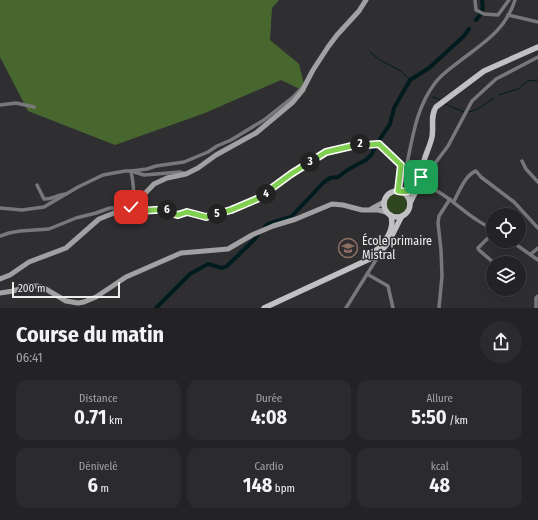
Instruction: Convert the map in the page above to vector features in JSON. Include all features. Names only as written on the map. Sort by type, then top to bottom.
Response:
[{"type":"main road","points":[[0,279],[10,275],[29,262],[66,248],[99,219],[134,206],[154,184],[167,178],[186,174],[198,168],[216,155],[256,133],[293,102],[302,91],[313,70],[328,47],[337,35],[359,12],[366,0]]},
{"type":"main road","points":[[359,264],[391,239],[402,216],[409,210],[410,203],[419,184],[424,160],[432,136],[433,114],[436,107],[484,71],[538,47]]},
{"type":"main road","points":[[386,212],[384,202],[385,198],[390,192],[400,189],[414,189],[419,184]]},
{"type":"main road","points":[[400,189],[409,199],[410,203]]},
{"type":"main road","points":[[366,210],[384,202]]},
{"type":"main road","points":[[0,294],[29,286],[38,286],[66,301],[78,303],[84,302],[96,297],[126,277],[181,253],[228,249],[236,246],[252,235],[332,204],[366,210],[378,210],[395,217],[402,216]]},
{"type":"main road","points":[[264,308],[359,264],[375,259],[392,229],[393,224],[391,216]]},
{"type":"street","points":[[475,0],[476,10],[482,13],[500,14],[509,0]]},
{"type":"street","points":[[400,189],[404,181],[416,120],[429,91],[443,74],[492,36],[501,27],[514,0]]},
{"type":"street","points":[[508,15],[538,22]]},
{"type":"street","points":[[421,177],[427,174],[448,146],[468,108],[479,94],[496,79],[538,57]]},
{"type":"street","points":[[0,208],[22,210],[44,207],[103,175],[184,162],[231,140],[264,120],[293,97],[306,83]]},
{"type":"street","points":[[0,105],[16,103],[34,107]]},
{"type":"street","points":[[0,236],[20,231],[49,229],[76,218],[110,208],[130,212],[142,210],[167,210],[178,215],[187,212],[206,217],[231,210],[257,199],[291,174],[326,152],[364,144],[379,144],[398,160],[401,165],[400,189]]},
{"type":"street","points":[[522,161],[526,169],[538,182]]},
{"type":"street","points":[[131,171],[144,175],[180,172],[186,174]]},
{"type":"street","points":[[122,210],[130,203],[134,187],[131,171]]},
{"type":"street","points":[[439,308],[442,276],[442,250],[438,223],[440,216],[468,176],[476,171],[481,177],[514,202],[538,228]]},
{"type":"street","points":[[419,184],[427,186],[452,200],[476,220],[486,225]]},
{"type":"street","points":[[36,185],[44,199],[49,200],[61,194],[67,194]]},
{"type":"street","points":[[486,240],[478,248],[486,256]]},
{"type":"street","points":[[521,248],[538,260]]},
{"type":"street","points":[[531,254],[538,248]]},
{"type":"street","points":[[346,308],[375,259]]},
{"type":"street","points":[[367,274],[388,286],[393,308]]},
{"type":"street","points":[[536,308],[536,298],[538,296]]},
{"type":"green space","points":[[0,0],[279,0],[272,8],[270,40],[299,64],[306,92],[281,80],[205,113],[115,145],[28,111],[0,57]]},
{"type":"green space","points":[[397,194],[404,197],[407,204],[404,211],[397,214],[390,211],[387,204],[390,197]]},
{"type":"waterway","points":[[476,20],[482,11],[482,0]]},
{"type":"waterway","points":[[380,139],[390,124],[394,108],[410,80],[429,68],[464,36],[469,29]]},
{"type":"waterway","points":[[370,52],[380,60],[401,71],[410,80]]},
{"type":"waterway","points":[[499,95],[518,89],[528,81],[538,80]]},
{"type":"waterway","points":[[433,97],[440,100]]},
{"type":"waterway","points":[[468,112],[476,110],[494,98]]},
{"type":"waterway","points":[[445,104],[464,112]]},
{"type":"waterway","points":[[265,227],[268,224],[291,217],[323,183],[330,178],[338,177],[366,160],[372,154],[375,146]]},
{"type":"waterway","points":[[156,308],[190,274],[208,264],[222,268],[227,266],[255,239],[259,233]]},
{"type":"place","name":"École primaire Mistral","points":[[348,248]]},
{"type":"route","points":[[131,207],[120,210],[130,212],[142,210],[167,210],[178,215],[183,212],[187,212],[201,217],[206,217],[250,203],[266,194],[291,174],[326,152],[373,143],[379,144],[398,160],[401,165],[398,191],[407,192],[414,189],[419,184],[421,177]]}]
